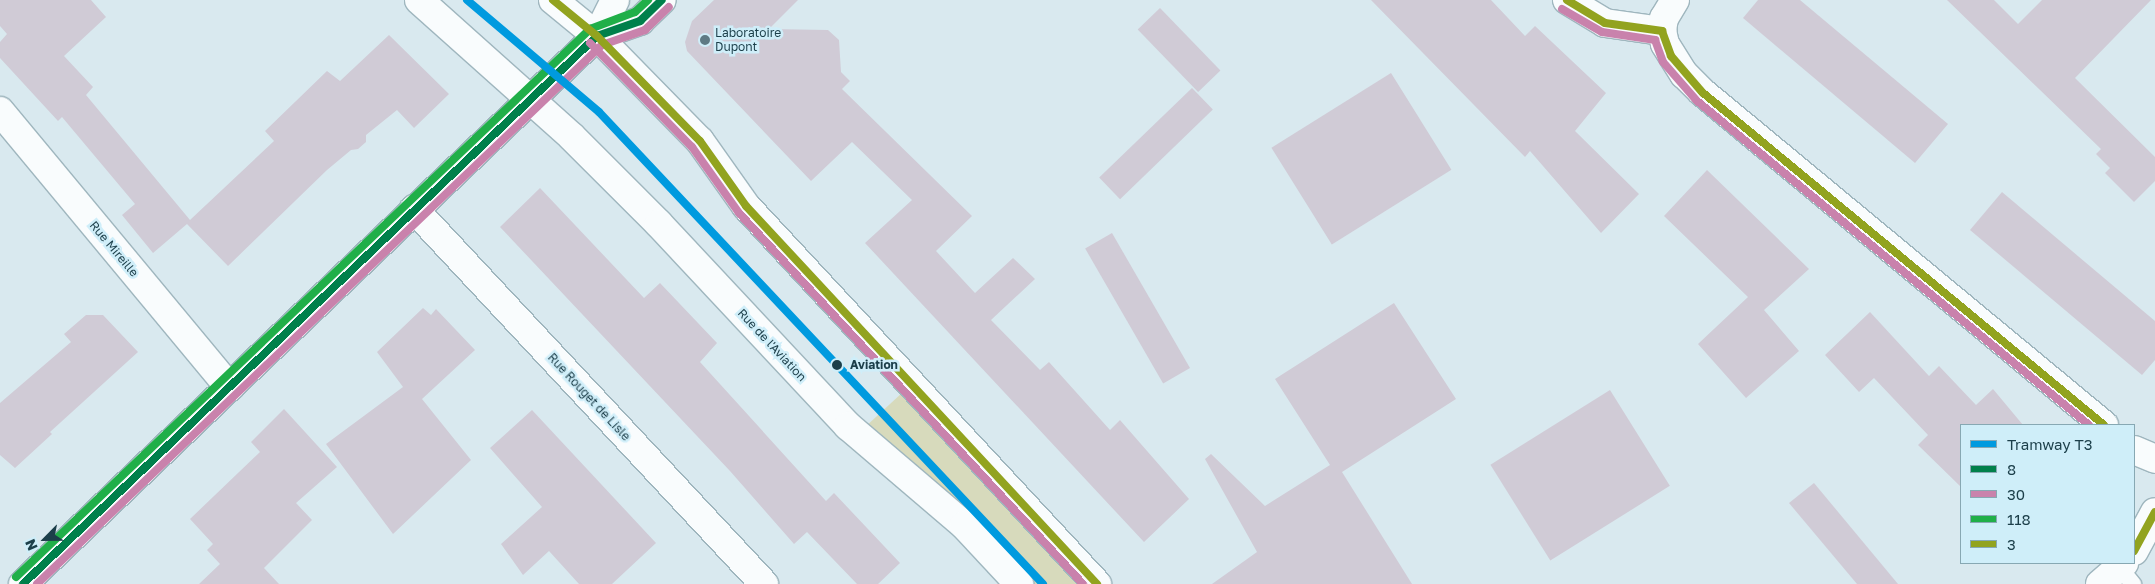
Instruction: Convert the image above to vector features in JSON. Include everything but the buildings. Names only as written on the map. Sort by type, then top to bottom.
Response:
[{"type":"main road","name":"Rue de l'Aviation","points":[[419,0],[530,100],[659,224],[848,426],[964,525],[1019,584]]},
{"type":"main road","points":[[553,0],[597,36],[700,141],[746,206],[1098,584]]},
{"type":"main road","points":[[23,584],[597,36],[615,0]]},
{"type":"main road","points":[[597,36],[640,21],[662,0]]},
{"type":"main road","points":[[1567,0],[1605,23],[1662,31]]},
{"type":"main road","points":[[1674,0],[1664,18],[1662,31],[1671,56],[1702,92],[2103,424]]},
{"type":"main road","name":"Rue Mireille","points":[[0,111],[229,387]]},
{"type":"main road","name":"Rue Rouget de Lisle","points":[[414,210],[764,584]]},
{"type":"main road","points":[[2135,450],[2155,458]]},
{"type":"main road","points":[[2135,547],[2155,512]]},
{"type":"green space","points":[[903,392],[1083,584],[1031,584],[864,428]]},
{"type":"tram line","name":"T3","points":[[467,0],[599,112],[1043,584]]},
{"type":"transit line","name":"3","points":[[553,0],[597,36],[700,141],[746,206],[1097,584]]},
{"type":"transit line","name":"118","points":[[16,577],[590,29],[635,12],[648,0]]},
{"type":"transit line","name":"8","points":[[23,584],[597,36],[640,21],[662,0]]},
{"type":"transit line","name":"3","points":[[1567,0],[1605,23],[1662,31],[1671,56],[1702,92],[2103,424]]},
{"type":"transit line","name":"30","points":[[37,584],[602,45],[645,30],[669,7]]},
{"type":"transit line","name":"30","points":[[1562,9],[1602,32],[1655,40],[1663,62],[1696,100],[2088,424]]},
{"type":"transit line","name":"30","points":[[590,43],[692,147],[739,213],[1083,584]]},
{"type":"transit line","name":"3","points":[[2135,549],[2155,512]]},
{"type":"place","name":"Laboratoire Dupont","points":[[705,40]]},
{"type":"place","name":"Aviation","points":[[837,365]]}]
